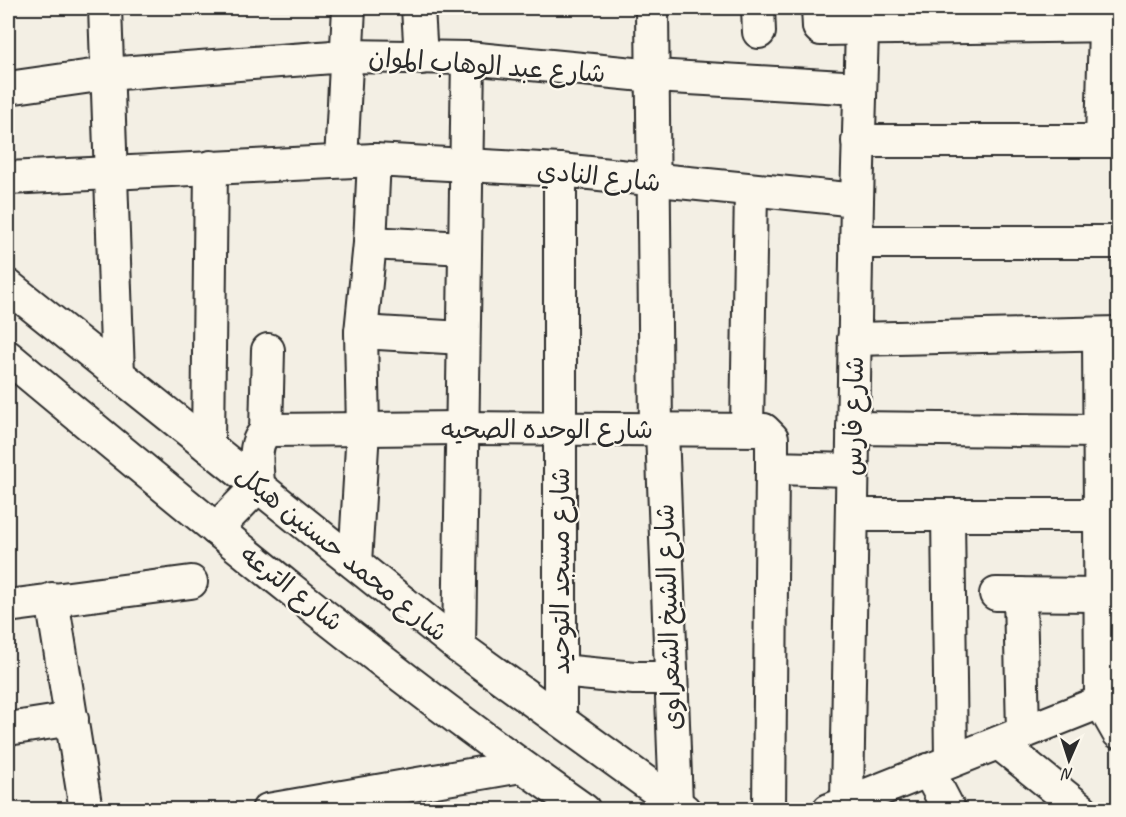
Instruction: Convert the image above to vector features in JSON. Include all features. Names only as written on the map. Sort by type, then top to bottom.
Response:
[{"type":"street","points":[[105,8],[109,172],[116,279],[118,374]]},
{"type":"street","points":[[341,160],[349,8]]},
{"type":"street","points":[[421,58],[418,8],[440,8]]},
{"type":"street","name":"شارع الشيخ الشعراوى","points":[[652,8],[659,430],[670,678],[680,807]]},
{"type":"street","points":[[820,18],[862,30],[1058,17],[1112,26],[1110,141],[858,141]]},
{"type":"street","name":"شارع فارس","points":[[838,806],[852,515],[862,30]]},
{"type":"street","name":"شارع عبد الوهاب الموان","points":[[8,88],[106,74],[346,56],[468,58],[654,76],[860,88]]},
{"type":"street","points":[[459,647],[460,428],[468,58]]},
{"type":"street","points":[[355,563],[363,430],[361,332],[370,243],[374,160]]},
{"type":"street","name":"شارع النادي","points":[[8,178],[374,160],[560,170],[654,182],[857,200]]},
{"type":"street","points":[[208,446],[211,167]]},
{"type":"street","name":"شارع مسجد التوحيد","points":[[560,170],[560,720]]},
{"type":"street","points":[[747,429],[751,190]]},
{"type":"street","points":[[856,242],[1119,242]]},
{"type":"street","points":[[370,243],[465,248]]},
{"type":"street","name":"شارع محمد حسنين هيكل","points":[[9,289],[459,647],[680,807]]},
{"type":"street","points":[[361,332],[463,338]]},
{"type":"street","points":[[854,339],[1109,334],[1100,431],[1100,595],[1110,699],[1119,732]]},
{"type":"street","points":[[216,530],[258,486],[257,445],[266,432],[268,350]]},
{"type":"street","name":"شارع الترعه","points":[[8,357],[216,530],[521,766],[584,810]]},
{"type":"street","name":"شارع الوحده الصحيه","points":[[266,432],[460,428],[747,429],[770,433],[772,468]]},
{"type":"street","points":[[853,428],[1100,431]]},
{"type":"street","points":[[769,810],[772,468],[852,470]]},
{"type":"street","points":[[852,515],[1100,515]]},
{"type":"street","points":[[948,515],[939,766],[949,810]]},
{"type":"street","points":[[8,606],[190,582]]},
{"type":"street","points":[[1082,810],[1011,738],[1008,594],[1100,595]]},
{"type":"street","points":[[52,599],[86,810]]},
{"type":"street","points":[[560,671],[624,678],[670,678]]},
{"type":"street","points":[[838,806],[1110,699]]},
{"type":"street","points":[[8,729],[72,719]]},
{"type":"street","points":[[268,810],[521,766]]}]
